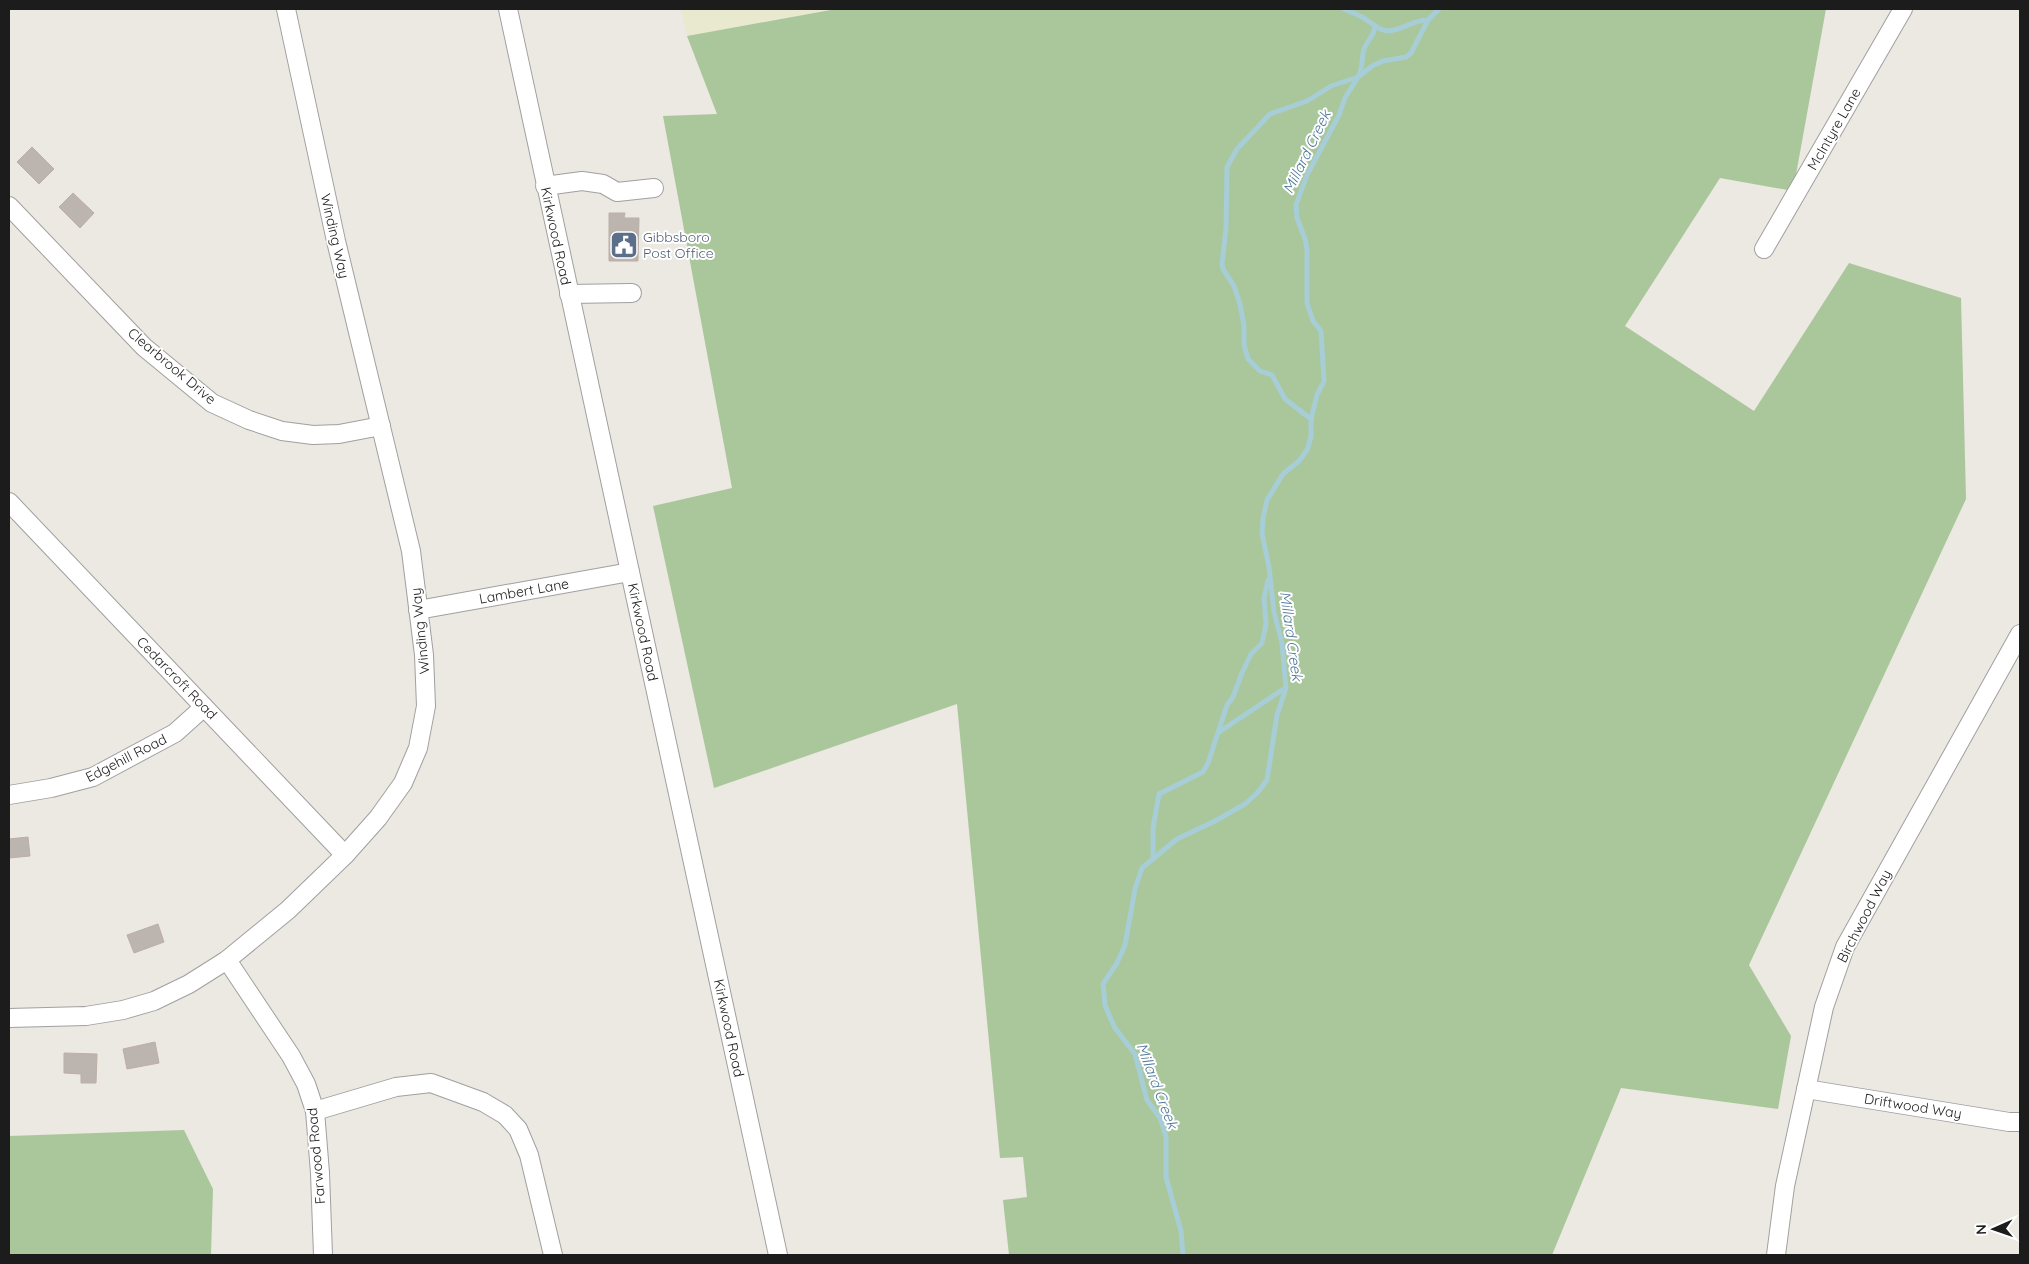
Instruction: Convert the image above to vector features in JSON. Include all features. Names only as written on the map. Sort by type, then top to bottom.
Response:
[{"type":"street","name":"Winding Way","points":[[9,1018],[86,1016],[123,1010],[154,1001],[189,984],[227,960],[288,910],[378,818],[403,783],[418,748],[426,706],[424,655],[411,551],[336,242],[286,9]]},
{"type":"street","name":"Kirkwood Road","points":[[508,9],[778,1255]]},
{"type":"street","name":"McIntyre Lane","points":[[1764,249],[1903,9]]},
{"type":"street","points":[[545,186],[582,181],[603,184],[617,192],[654,188]]},
{"type":"street","name":"Clearbrook Drive","points":[[9,206],[144,346],[212,403],[249,420],[282,431],[313,435],[339,434],[381,426]]},
{"type":"street","points":[[569,294],[632,293]]},
{"type":"street","name":"Cedarcroft Road","points":[[9,502],[344,854]]},
{"type":"street","name":"Lambert Lane","points":[[418,610],[630,572]]},
{"type":"street","name":"Birchwood Way","points":[[1776,1255],[1785,1186],[1824,1007],[1845,947],[2020,634]]},
{"type":"street","name":"Edgehill Road","points":[[9,795],[51,788],[93,777],[175,733],[204,707]]},
{"type":"street","name":"Farwood Road","points":[[227,960],[291,1056],[306,1084],[315,1111],[320,1173],[322,1255]]},
{"type":"street","points":[[315,1111],[396,1087],[431,1083],[484,1102],[505,1115],[518,1130],[529,1155],[554,1255]]},
{"type":"street","name":"Driftwood Way","points":[[1806,1089],[2009,1122],[2020,1122]]},
{"type":"green space","points":[[681,9],[836,9],[687,36]]},
{"type":"green space","points":[[836,9],[1826,9],[1793,191],[1720,178],[1625,326],[1754,411],[1849,263],[1961,298],[1966,499],[1749,965],[1791,1036],[1778,1109],[1621,1088],[1552,1255],[1009,1255],[1003,1200],[1027,1197],[1023,1157],[1000,1158],[957,704],[714,788],[653,506],[732,488],[663,116],[717,114],[687,36]]},
{"type":"green space","points":[[184,1130],[213,1189],[211,1255],[9,1255],[9,1136]]},
{"type":"building","points":[[32,147],[54,169],[39,184],[17,162]]},
{"type":"building","points":[[73,193],[94,213],[80,228],[59,207]]},
{"type":"building","name":"Gibbsboro Post Office","points":[[609,213],[625,213],[624,218],[639,218],[638,261],[609,261]]},
{"type":"building","points":[[28,837],[30,856],[9,858],[9,839]]},
{"type":"building","points":[[158,924],[164,942],[134,953],[127,935]]},
{"type":"building","points":[[155,1042],[159,1063],[127,1069],[123,1049]]},
{"type":"building","points":[[64,1053],[97,1054],[96,1083],[81,1083],[81,1074],[64,1073]]},
{"type":"waterway","points":[[1344,9],[1360,16],[1377,27],[1389,31],[1428,20]]},
{"type":"waterway","name":"Millard Creek","points":[[1183,1255],[1181,1231],[1166,1177],[1166,1137],[1164,1130],[1160,1118],[1147,1100],[1135,1054],[1115,1028],[1109,1015],[1105,1005],[1103,984],[1117,963],[1125,945],[1135,889],[1142,868],[1177,839],[1245,804],[1267,780],[1277,715],[1286,688],[1282,643],[1274,612],[1269,567],[1262,534],[1263,518],[1267,500],[1283,474],[1299,461],[1307,450],[1311,437],[1311,419],[1317,395],[1324,381],[1321,331],[1313,321],[1307,303],[1307,249],[1297,218],[1296,205],[1307,175],[1339,115],[1345,98],[1358,77],[1372,66],[1383,61],[1406,57],[1411,53],[1428,20],[1439,9]]},
{"type":"waterway","points":[[1311,419],[1285,399],[1272,375],[1260,371],[1248,359],[1244,345],[1244,326],[1240,304],[1234,286],[1223,269],[1222,264],[1226,228],[1227,167],[1237,149],[1270,114],[1307,101],[1331,86],[1358,77],[1364,49],[1375,27]]},
{"type":"waterway","points":[[1153,859],[1153,828],[1159,794],[1203,772],[1208,763],[1227,705],[1233,697],[1251,654],[1262,643],[1266,624],[1264,598],[1268,580]]},
{"type":"waterway","points":[[1219,732],[1285,688]]},
{"type":"place","name":"Gibbsboro Post Office","points":[[624,245]]}]
